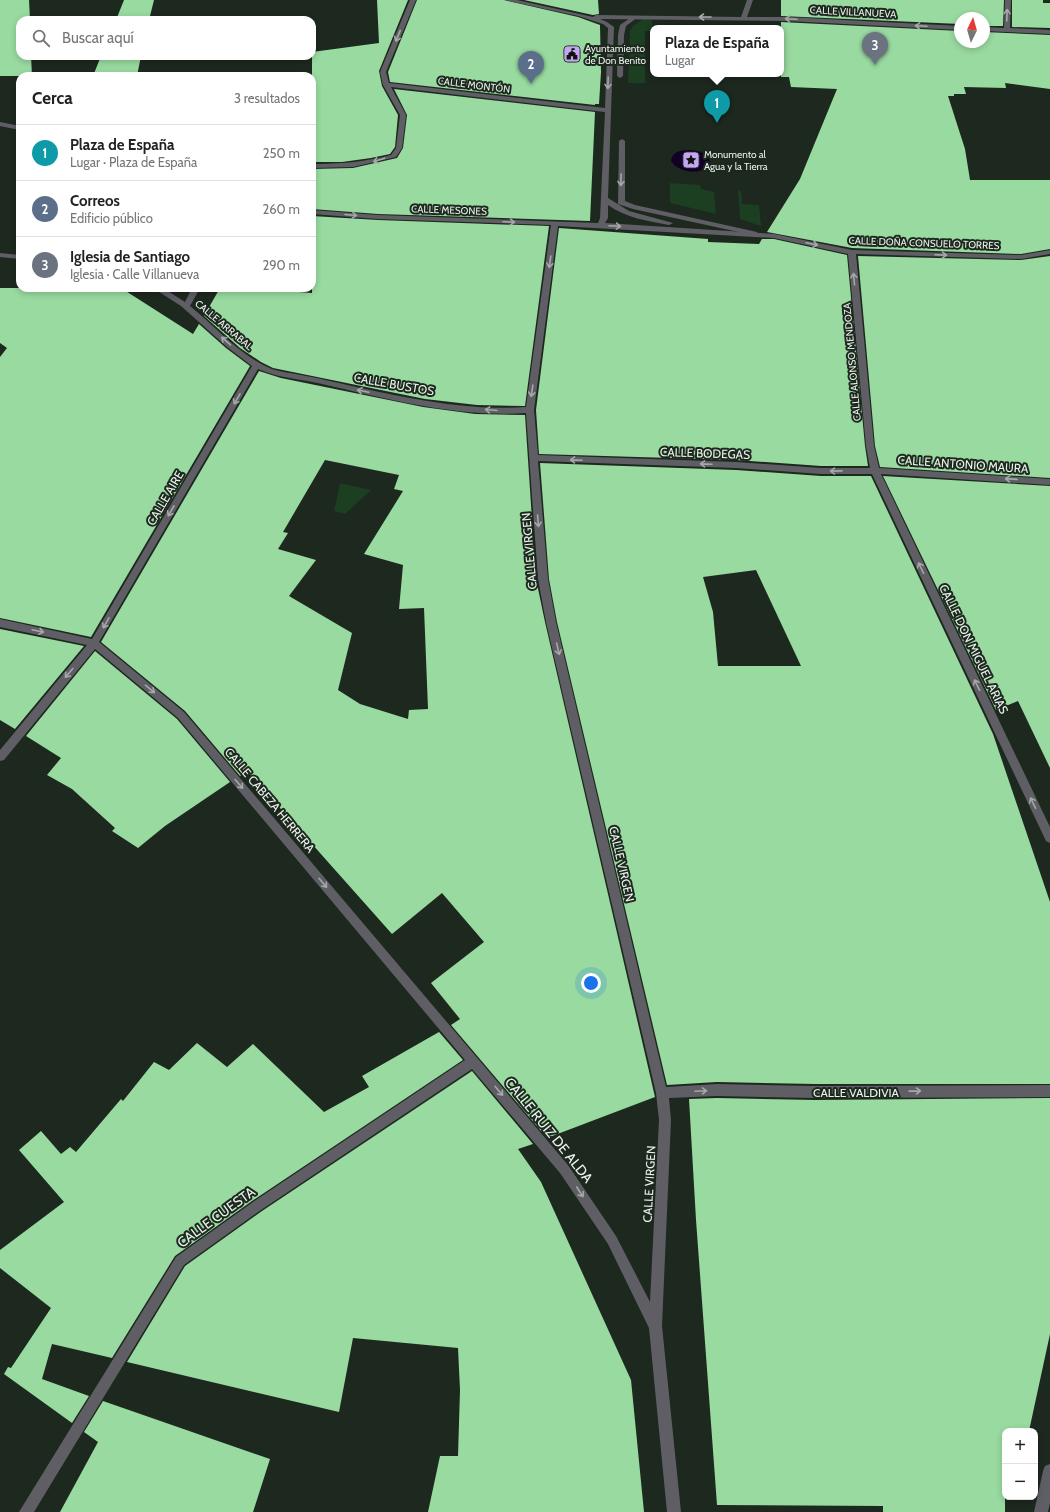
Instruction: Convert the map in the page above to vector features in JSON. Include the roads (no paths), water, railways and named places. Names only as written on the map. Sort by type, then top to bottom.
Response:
[{"type":"street","points":[[316,166],[343,167],[371,163],[394,156],[398,148],[403,115],[386,85],[383,72],[413,0]]},
{"type":"street","points":[[508,0],[588,17],[610,26]]},
{"type":"street","points":[[744,18],[750,0]]},
{"type":"street","points":[[1007,31],[1008,0]]},
{"type":"street","name":"CALLE VILLANUEVA","points":[[588,17],[744,18],[954,28]]},
{"type":"street","points":[[610,26],[626,17]]},
{"type":"street","points":[[620,76],[621,35],[623,25],[635,17]]},
{"type":"street","points":[[600,225],[604,218],[605,199],[610,26]]},
{"type":"street","points":[[990,30],[1050,32]]},
{"type":"street","name":"CALLE MONTÓN","points":[[386,85],[607,110]]},
{"type":"street","points":[[0,124],[16,127]]},
{"type":"street","points":[[622,141],[621,202],[633,207],[754,234]]},
{"type":"street","points":[[605,199],[614,208],[634,215],[696,230],[754,234]]},
{"type":"street","name":"CALLE MESONES","points":[[316,212],[378,218],[600,225],[696,230]]},
{"type":"street","name":"CALLE VIRGEN","points":[[555,224],[530,410],[543,579],[548,608],[662,1093],[665,1120],[655,1326],[674,1512]]},
{"type":"street","name":"CALLE DOÑA CONSUELO TORRES","points":[[754,234],[774,236],[852,252],[1021,257],[1050,252]]},
{"type":"street","name":"CALLE ALONSO MENDOZA","points":[[852,252],[870,446],[875,470]]},
{"type":"street","points":[[0,255],[16,257]]},
{"type":"street","name":"CALLE ARRABAL","points":[[166,292],[186,306],[230,345],[256,365]]},
{"type":"street","points":[[186,306],[194,292]]},
{"type":"street","name":"CALLE BUSTOS","points":[[256,365],[278,372],[390,396],[461,408],[511,412],[530,410]]},
{"type":"street","name":"CALLE AIRE","points":[[0,757],[94,643],[256,365]]},
{"type":"street","name":"CALLE BODEGAS","points":[[534,458],[821,471],[875,470]]},
{"type":"street","name":"CALLE ANTONIO MAURA","points":[[875,470],[1050,482]]},
{"type":"street","name":"CALLE DON MIGUEL ARIAS","points":[[875,470],[1050,838]]},
{"type":"street","name":"CALLE CABEZA HERRERA","points":[[0,623],[94,643],[181,715],[474,1061]]},
{"type":"street","name":"CALLE RUIZ DE ALDA","points":[[474,1061],[564,1169],[612,1240],[655,1326]]},
{"type":"street","name":"CALLE CUESTA","points":[[26,1512],[180,1261],[257,1206],[474,1061]]},
{"type":"street","name":"CALLE VALDIVIA","points":[[662,1093],[717,1090],[815,1092],[1050,1092]]},
{"type":"street","points":[[1041,1512],[1050,1471]]},
{"type":"place","name":"Ayuntamiento de Don Benito","points":[[572,54]]},
{"type":"place","name":"Iglesia de Santiago","points":[[875,65]]},
{"type":"place","name":"Correos","points":[[531,84]]},
{"type":"place","name":"Plaza de España","points":[[717,123]]},
{"type":"place","name":"Monumento al Agua y la Tierra","points":[[691,160]]}]
